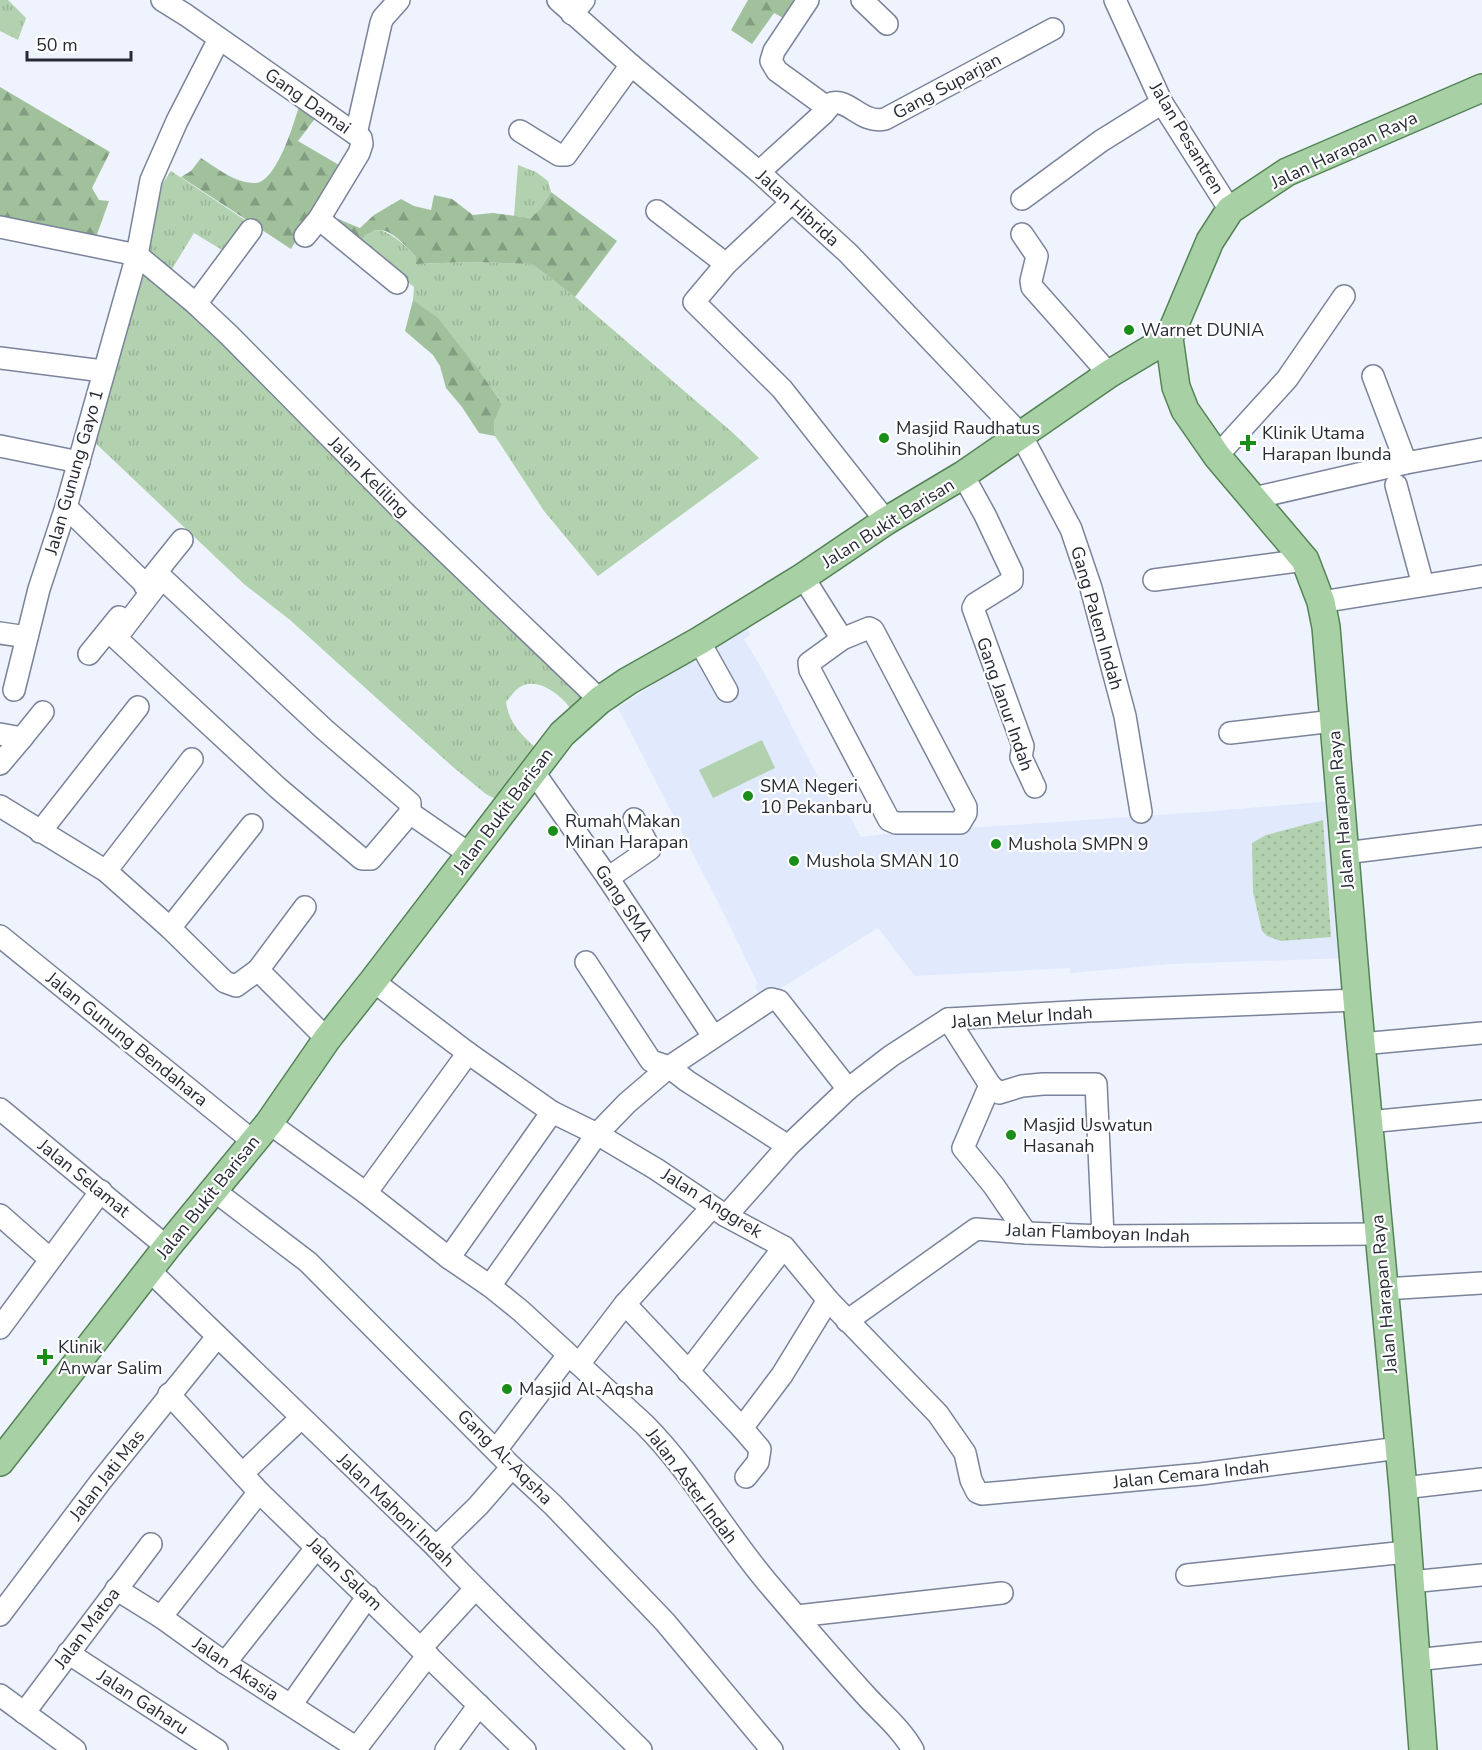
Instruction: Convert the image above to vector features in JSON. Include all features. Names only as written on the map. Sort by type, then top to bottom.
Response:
[{"type":"main road","name":"Jalan Harapan Raya","points":[[1422,1750],[1403,1488],[1322,602],[1305,560],[1217,456],[1185,410],[1176,387],[1169,338],[1210,241],[1230,210],[1287,172],[1482,88]]},
{"type":"main road","name":"Jalan Bukit Barisan","points":[[0,1462],[212,1189],[261,1132],[327,1040],[562,734],[600,700],[628,681],[699,641],[803,577],[886,521],[963,475],[1109,374],[1169,338]]},
{"type":"street","points":[[137,255],[151,180],[219,39],[187,8],[162,0]]},
{"type":"street","points":[[356,134],[383,18],[399,0]]},
{"type":"street","points":[[759,172],[828,108],[777,71],[771,61],[774,51],[808,0]]},
{"type":"street","points":[[862,0],[888,24]]},
{"type":"street","name":"Jalan Pesantren","points":[[1114,0],[1162,103],[1230,210]]},
{"type":"street","name":"Jalan Hibrida","points":[[571,5],[630,65],[759,172],[848,253],[1021,435]]},
{"type":"street","name":"Gang Suparjan","points":[[828,108],[832,103],[840,102],[871,120],[885,119],[1053,29]]},
{"type":"street","name":"Gang Damai","points":[[219,39],[361,138],[361,148],[319,219],[305,236]]},
{"type":"street","points":[[520,131],[559,155],[568,154],[630,65]]},
{"type":"street","points":[[1022,199],[1101,141],[1162,103]]},
{"type":"street","points":[[792,202],[726,264],[694,302],[782,389],[886,521]]},
{"type":"street","points":[[657,211],[726,264]]},
{"type":"street","points":[[319,219],[397,283]]},
{"type":"street","name":"Jalan Keliling","points":[[0,227],[137,255],[196,304],[246,352],[404,512],[600,700]]},
{"type":"street","points":[[196,304],[251,230]]},
{"type":"street","points":[[1022,234],[1036,256],[1032,287],[1109,374]]},
{"type":"street","name":"Jalan Gunung Gayo 1","points":[[14,690],[39,589],[66,507],[137,255]]},
{"type":"street","points":[[1217,456],[1287,379],[1344,296]]},
{"type":"street","points":[[0,358],[103,370]]},
{"type":"street","points":[[1373,376],[1406,463]]},
{"type":"street","name":"Gang Palem Indah","points":[[1021,435],[1071,529],[1091,588],[1125,716],[1141,812]]},
{"type":"street","points":[[0,446],[79,462]]},
{"type":"street","points":[[1254,498],[1406,463],[1482,449]]},
{"type":"street","name":"Gang Janur Indah","points":[[963,475],[985,514],[1012,572],[1012,580],[975,604],[973,608],[1023,746],[1020,757],[1035,787]]},
{"type":"street","points":[[1396,485],[1423,585]]},
{"type":"street","points":[[66,507],[151,584]]},
{"type":"street","points":[[89,654],[151,584],[162,578],[325,730],[410,803],[410,813],[371,859],[362,859],[278,788],[116,638],[151,584],[182,540]]},
{"type":"street","points":[[1154,580],[1305,560]]},
{"type":"street","points":[[1322,602],[1482,576]]},
{"type":"street","points":[[803,577],[842,639]]},
{"type":"street","points":[[865,629],[873,630],[966,807],[966,813],[960,823],[896,823],[889,820],[809,668],[809,663],[842,639],[865,629]]},
{"type":"street","points":[[0,633],[27,637]]},
{"type":"street","points":[[699,641],[727,691]]},
{"type":"street","points":[[40,832],[138,707]]},
{"type":"street","points":[[0,764],[43,712]]},
{"type":"street","points":[[1230,733],[1334,721]]},
{"type":"street","points":[[0,734],[22,738]]},
{"type":"street","points":[[106,871],[192,759]]},
{"type":"street","name":"Gang SMA","points":[[533,771],[608,878],[713,1036]]},
{"type":"street","points":[[0,807],[106,871],[171,928],[225,982],[236,986],[258,970],[305,907]]},
{"type":"street","points":[[410,813],[471,855]]},
{"type":"street","points":[[608,878],[650,849],[634,819]]},
{"type":"street","points":[[171,928],[252,825]]},
{"type":"street","points":[[1345,854],[1482,836]]},
{"type":"street","name":"Jalan Gunung Bendahara","points":[[0,936],[261,1132]]},
{"type":"street","points":[[586,962],[651,1061],[669,1067],[788,1146]]},
{"type":"street","points":[[258,970],[327,1040]]},
{"type":"street","name":"Jalan Anggrek","points":[[373,981],[468,1053],[552,1112],[597,1134],[656,1168],[719,1211],[783,1247],[828,1300],[938,1414],[962,1446],[974,1487],[982,1494]]},
{"type":"street","points":[[490,1286],[597,1134],[627,1103],[669,1067],[771,999],[778,999],[848,1089]]},
{"type":"street","name":"Jalan Melur Indah","points":[[496,1450],[625,1305],[719,1211],[848,1089],[891,1056],[948,1019],[1357,1000]]},
{"type":"street","points":[[948,1019],[990,1085],[999,1093],[1022,1086],[1043,1084],[1096,1084],[1103,1236]]},
{"type":"street","points":[[1361,1044],[1482,1033]]},
{"type":"street","points":[[366,1193],[468,1053]]},
{"type":"street","points":[[990,1085],[963,1148],[994,1186],[1026,1233]]},
{"type":"street","name":"Jalan Selamat","points":[[0,1109],[167,1247]]},
{"type":"street","points":[[1368,1122],[1482,1111]]},
{"type":"street","points":[[449,1258],[552,1112]]},
{"type":"street","name":"Jalan Aster Indah","points":[[261,1132],[366,1193],[449,1258],[490,1286],[521,1311],[662,1442],[738,1546],[868,1698],[899,1729],[913,1750]]},
{"type":"street","name":"Gang Al-Aqsha","points":[[212,1189],[308,1262],[553,1505],[665,1622],[772,1750]]},
{"type":"street","points":[[1,1323],[101,1191]]},
{"type":"street","points":[[0,1215],[50,1259]]},
{"type":"street","name":"Jalan Flamboyan Indah","points":[[848,1321],[972,1231],[981,1228],[1026,1233],[1103,1236],[1379,1234]]},
{"type":"street","points":[[688,1371],[783,1247]]},
{"type":"street","name":"Jalan Mahoni Indah","points":[[149,1270],[436,1547],[475,1589],[640,1750]]},
{"type":"street","points":[[1384,1288],[1482,1283]]},
{"type":"street","points":[[742,1428],[782,1376],[828,1300]]},
{"type":"street","points":[[625,1305],[760,1449],[758,1462],[746,1478]]},
{"type":"street","name":"Jalan Jati Mas","points":[[0,1615],[169,1394],[217,1337]]},
{"type":"street","name":"Jalan Salam","points":[[169,1394],[259,1492],[525,1750]]},
{"type":"street","points":[[243,1473],[301,1418]]},
{"type":"street","name":"Jalan Cemara Indah","points":[[982,1494],[1201,1474],[1399,1448]]},
{"type":"street","points":[[436,1547],[513,1467]]},
{"type":"street","points":[[1403,1488],[1482,1479]]},
{"type":"street","points":[[161,1617],[259,1492]]},
{"type":"street","name":"Jalan Matoa","points":[[24,1713],[151,1544]]},
{"type":"street","points":[[225,1663],[317,1546]]},
{"type":"street","points":[[1187,1575],[1406,1552]]},
{"type":"street","points":[[1410,1582],[1482,1575]]},
{"type":"street","name":"Jalan Akasia","points":[[116,1589],[356,1749]]},
{"type":"street","points":[[356,1749],[425,1652],[475,1589]]},
{"type":"street","points":[[797,1616],[1002,1593]]},
{"type":"street","points":[[291,1705],[368,1596]]},
{"type":"street","name":"Jalan Gaharu","points":[[68,1653],[217,1750]]},
{"type":"street","points":[[1415,1660],[1482,1653]]},
{"type":"street","points":[[0,1695],[75,1750]]},
{"type":"street","points":[[446,1750],[479,1705]]},
{"type":"shaded area","points":[[747,628],[750,635],[744,639],[766,676],[833,806],[843,803],[861,837],[1333,801],[1347,958],[1171,964],[1070,973],[1070,968],[915,976],[878,928],[762,1000],[755,986],[758,984],[722,910],[618,708],[672,672]]},
{"type":"green space","points":[[0,0],[8,0],[26,18],[18,40],[0,31]]},
{"type":"green space","points":[[748,0],[801,0],[787,20],[774,13],[752,44],[731,30]]},
{"type":"green space","points":[[0,87],[110,152],[92,188],[99,200],[109,201],[95,240],[0,221]]},
{"type":"green space","points":[[301,99],[320,112],[298,141],[339,165],[291,249],[181,177],[191,171],[201,158],[241,181],[256,183],[264,180],[272,172],[285,147]]},
{"type":"green space","points":[[518,165],[536,172],[548,181],[551,192],[532,218],[514,216]]},
{"type":"green space","points":[[171,171],[251,224],[227,253],[194,233],[169,274],[140,255],[154,196]]},
{"type":"green space","points":[[551,192],[617,241],[575,297],[532,264],[470,262],[416,264],[416,257],[391,234],[379,230],[373,231],[358,243],[335,223],[338,219],[360,228],[374,215],[401,199],[414,206],[431,210],[434,195],[452,199],[473,215],[493,213],[531,218]]},
{"type":"green space","points":[[380,230],[404,245],[416,257],[417,264],[470,262],[532,264],[575,297],[759,458],[598,576],[544,511],[495,436],[494,422],[502,404],[479,370],[438,319],[413,300],[414,287],[358,243],[371,231]]},
{"type":"green space","points":[[144,271],[236,346],[586,700],[571,709],[549,689],[527,684],[516,690],[506,702],[513,723],[538,750],[501,802],[486,794],[453,767],[290,620],[244,584],[89,437],[134,273]]},
{"type":"green space","points":[[413,300],[438,318],[479,370],[502,404],[494,422],[495,436],[479,433],[446,388],[440,366],[433,355],[405,331]]},
{"type":"green space","points":[[762,740],[775,768],[713,798],[699,770]]},
{"type":"green space","points":[[1323,820],[1331,937],[1281,941],[1267,936],[1262,931],[1253,892],[1252,843],[1266,835]]},
{"type":"place","name":"Warnet DUNIA","points":[[1129,330]]},
{"type":"place","name":"Masjid Raudhatus Sholihin","points":[[884,438]]},
{"type":"place","name":"Klinik Utama Harapan Ibunda","points":[[1248,443]]},
{"type":"place","name":"SMA Negeri 10 Pekanbaru","points":[[748,796]]},
{"type":"place","name":"Rumah Makan Minan Harapan","points":[[553,831]]},
{"type":"place","name":"Mushola SMPN 9","points":[[996,844]]},
{"type":"place","name":"Mushola SMAN 10","points":[[794,861]]},
{"type":"place","name":"Masjid Uswatun Hasanah","points":[[1011,1135]]},
{"type":"place","name":"Klinik Anwar Salim","points":[[45,1357]]},
{"type":"place","name":"Masjid Al-Aqsha","points":[[507,1389]]}]
